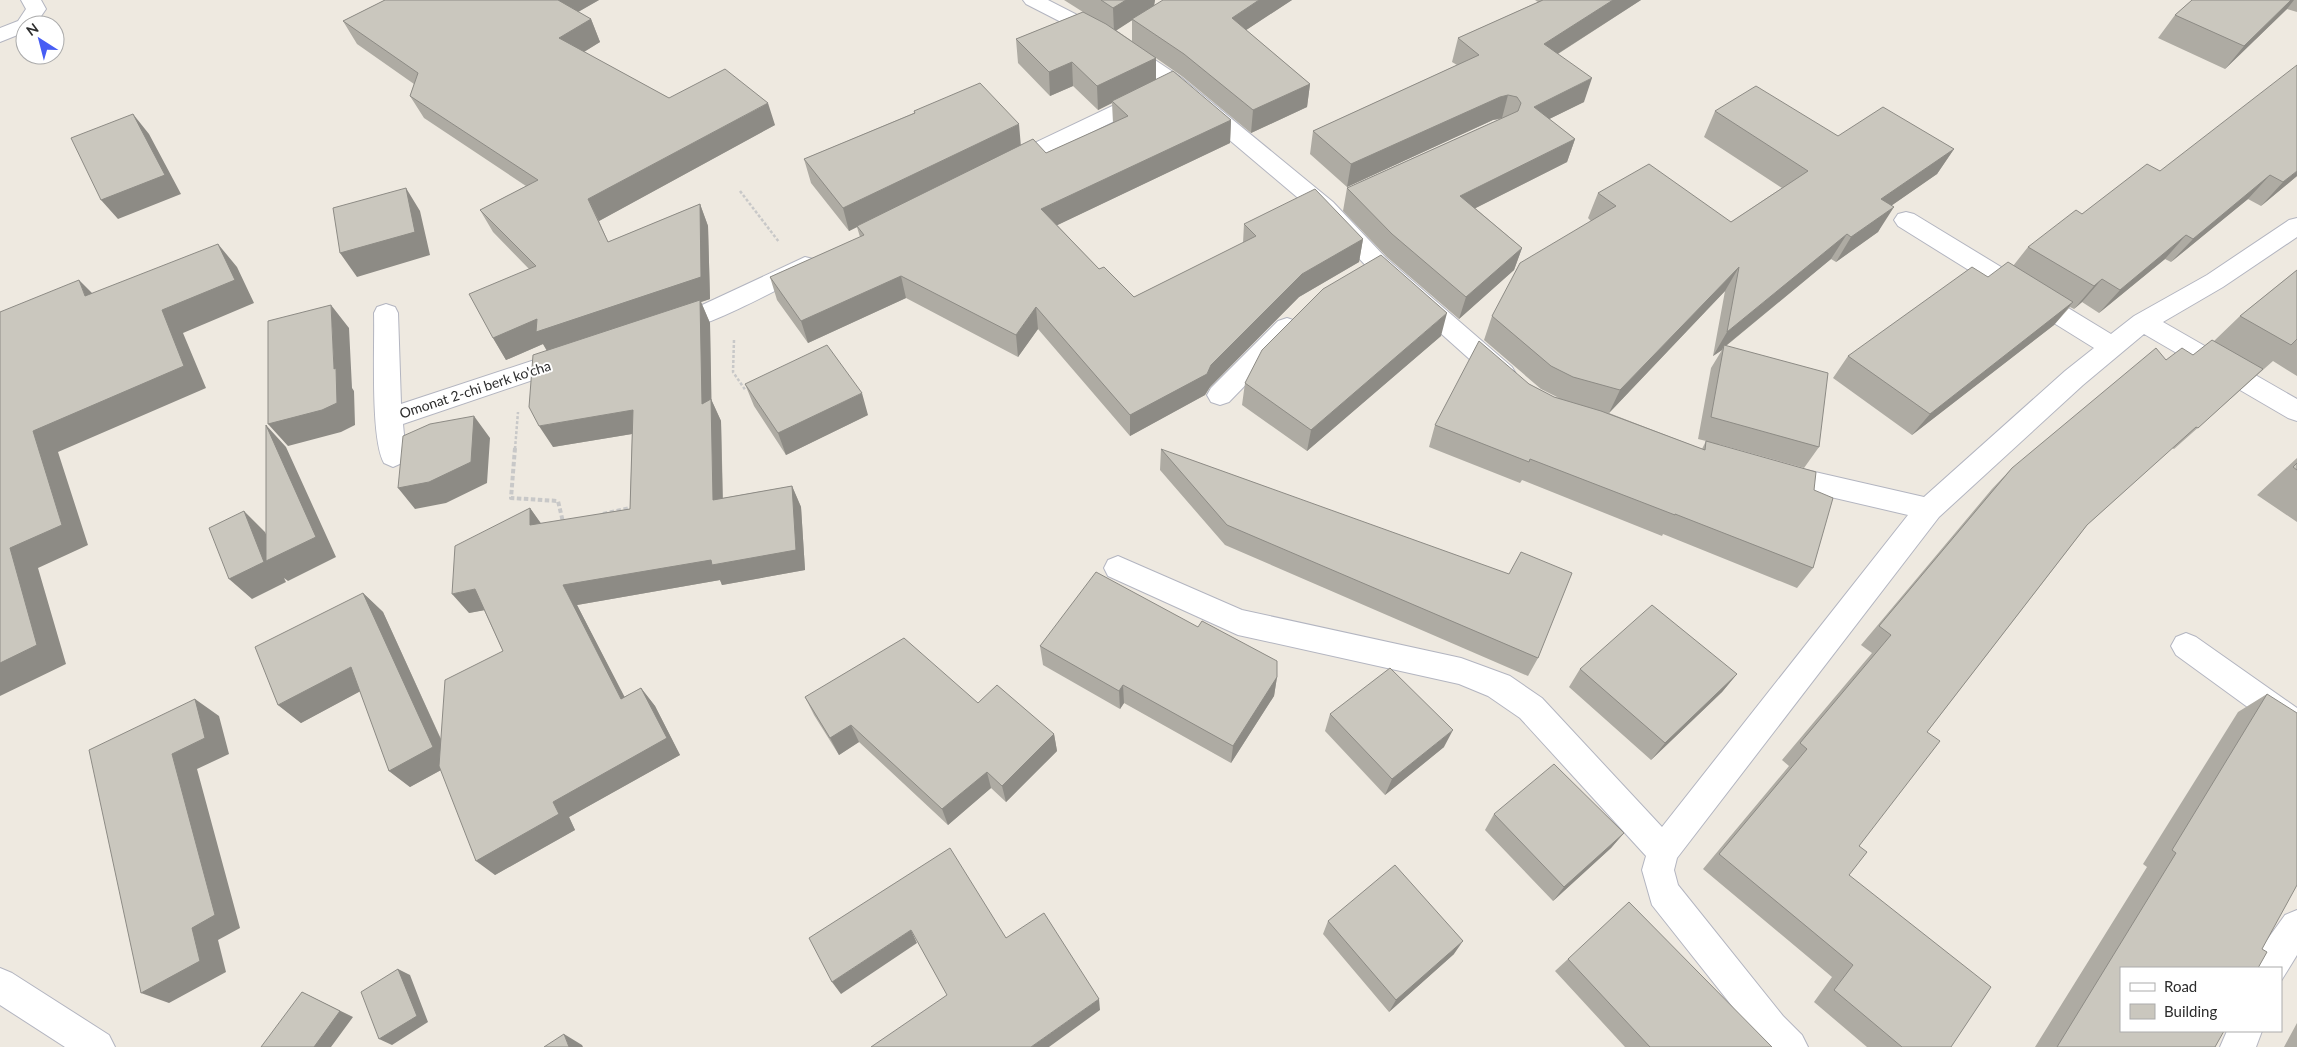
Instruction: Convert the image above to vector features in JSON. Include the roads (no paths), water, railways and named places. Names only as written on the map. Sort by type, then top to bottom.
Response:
[{"type":"street","points":[[31,0],[36,9],[32,15]]},
{"type":"street","points":[[1033,0],[1124,36],[1175,83],[1334,204],[1369,269],[1518,388]]},
{"type":"street","points":[[0,36],[15,29]]},
{"type":"street","points":[[987,176],[1175,83]]},
{"type":"street","points":[[1906,220],[2112,347]]},
{"type":"street","points":[[1790,1047],[1771,1028],[1664,893],[1658,870],[1663,851],[1929,509],[2074,378],[2143,322],[2215,281],[2297,226]]},
{"type":"street","points":[[653,331],[709,312],[825,255]]},
{"type":"street","points":[[1220,395],[1302,311]]},
{"type":"street","name":"Omonat 2-chi berk ko'cha","points":[[386,312],[389,418],[587,352]]},
{"type":"street","points":[[2143,322],[2297,411]]},
{"type":"street","points":[[389,418],[393,456]]},
{"type":"street","points":[[1755,468],[1793,479],[1929,509]]},
{"type":"street","points":[[1118,568],[1238,622],[1462,671],[1499,686],[1531,708],[1663,851]]},
{"type":"street","points":[[2186,646],[2297,725]]},
{"type":"street","points":[[2271,967],[2276,956],[2297,927]]},
{"type":"street","points":[[0,984],[98,1047]]},
{"type":"street","points":[[2238,1047],[2245,1032]]}]
